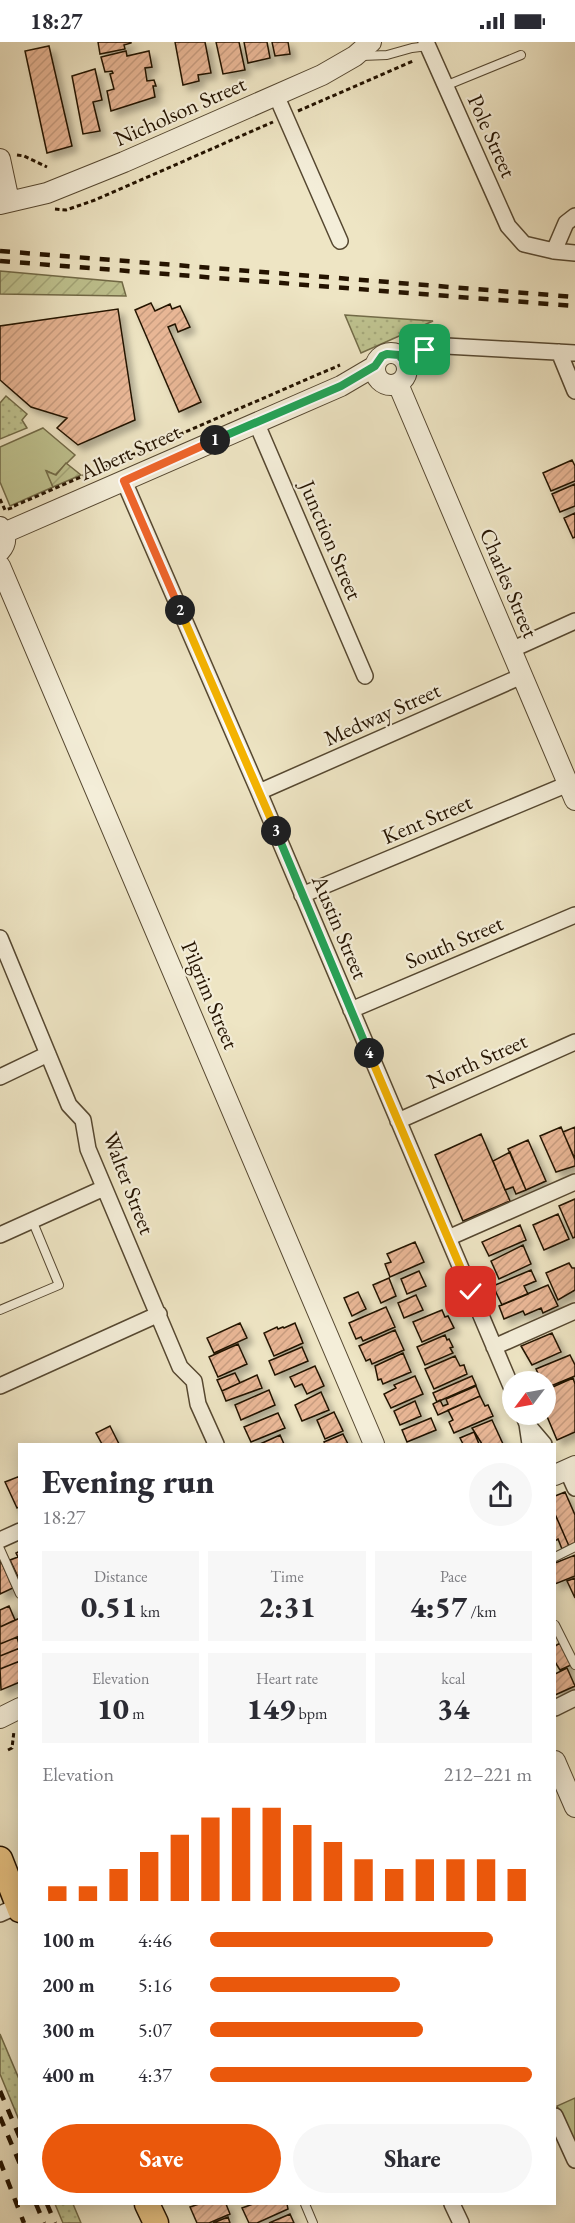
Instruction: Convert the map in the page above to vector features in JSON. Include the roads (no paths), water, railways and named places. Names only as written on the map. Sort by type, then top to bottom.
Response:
[{"type":"main road","points":[[0,1859],[14,1908]]},
{"type":"main road","points":[[147,2205],[156,2223]]},
{"type":"street","name":"Nicholson Street","points":[[5,202],[47,194],[65,187],[276,95],[334,69],[355,56],[371,42]]},
{"type":"street","name":"Pole Street","points":[[427,44],[508,225],[524,244],[554,251]]},
{"type":"street","points":[[276,95],[340,241]]},
{"type":"street","points":[[5,202],[8,157]]},
{"type":"street","points":[[575,216],[566,223],[554,251],[575,253]]},
{"type":"street","points":[[406,364],[425,350],[446,346],[575,353]]},
{"type":"street","points":[[559,352],[575,391]]},
{"type":"street","points":[[387,354],[399,355],[406,364],[406,375],[398,384],[387,385],[377,372],[382,356],[387,354]]},
{"type":"street","name":"Albert Street","points":[[1,537],[256,422],[377,372]]},
{"type":"street","name":"Charles Street","points":[[398,384],[572,792]]},
{"type":"street","name":"Junction Street","points":[[256,422],[365,676]]},
{"type":"street","name":"Austin Street","points":[[124,481],[259,792],[504,1371]]},
{"type":"street","name":"Pilgrim Street","points":[[0,566],[375,1443]]},
{"type":"street","points":[[511,650],[575,621]]},
{"type":"street","name":"Medway Street","points":[[259,792],[522,676]]},
{"type":"street","name":"Kent Street","points":[[303,895],[572,792]]},
{"type":"street","name":"South Street","points":[[351,1010],[575,915]]},
{"type":"street","name":"Walter Street","points":[[0,939],[69,1105],[83,1120],[88,1149],[180,1367],[194,1381],[198,1404],[214,1443]]},
{"type":"street","name":"North Street","points":[[398,1120],[575,1042]]},
{"type":"street","points":[[0,1077],[48,1054]]},
{"type":"street","points":[[448,1238],[575,1182]]},
{"type":"street","points":[[0,1235],[104,1188]]},
{"type":"street","points":[[494,1347],[575,1311]]},
{"type":"street","points":[[0,1386],[159,1314]]},
{"type":"street","points":[[526,1425],[530,1443]]},
{"type":"street","points":[[530,1425],[543,1443]]},
{"type":"street","points":[[565,1464],[575,1488]]},
{"type":"street","points":[[0,1540],[18,1532]]},
{"type":"street","points":[[556,1708],[575,1698]]},
{"type":"street","points":[[7,1724],[18,1710]]},
{"type":"street","points":[[556,1768],[575,1807]]},
{"type":"street","points":[[556,2118],[575,2160]]},
{"type":"street","points":[[452,2205],[460,2223]]},
{"type":"lane","points":[[355,56],[387,55],[427,44]]},
{"type":"lane","points":[[445,86],[521,55]]},
{"type":"lane","points":[[0,1311],[59,1285],[32,1220]]},
{"type":"lane","points":[[556,1557],[575,1548]]},
{"type":"lane","points":[[0,1549],[18,1590]]},
{"type":"lane","points":[[556,1627],[575,1665]]},
{"type":"lane","points":[[305,2205],[314,2223]]},
{"type":"railway","points":[[0,251],[575,297]]},
{"type":"railway","points":[[0,261],[575,306]]},
{"type":"railway","points":[[0,2091],[18,2133]]},
{"type":"railway","points":[[0,2117],[18,2159]]},
{"type":"railway","points":[[0,2161],[24,2223]]},
{"type":"railway","points":[[36,2205],[44,2223]]},
{"type":"railway","points":[[47,2205],[55,2223]]}]
